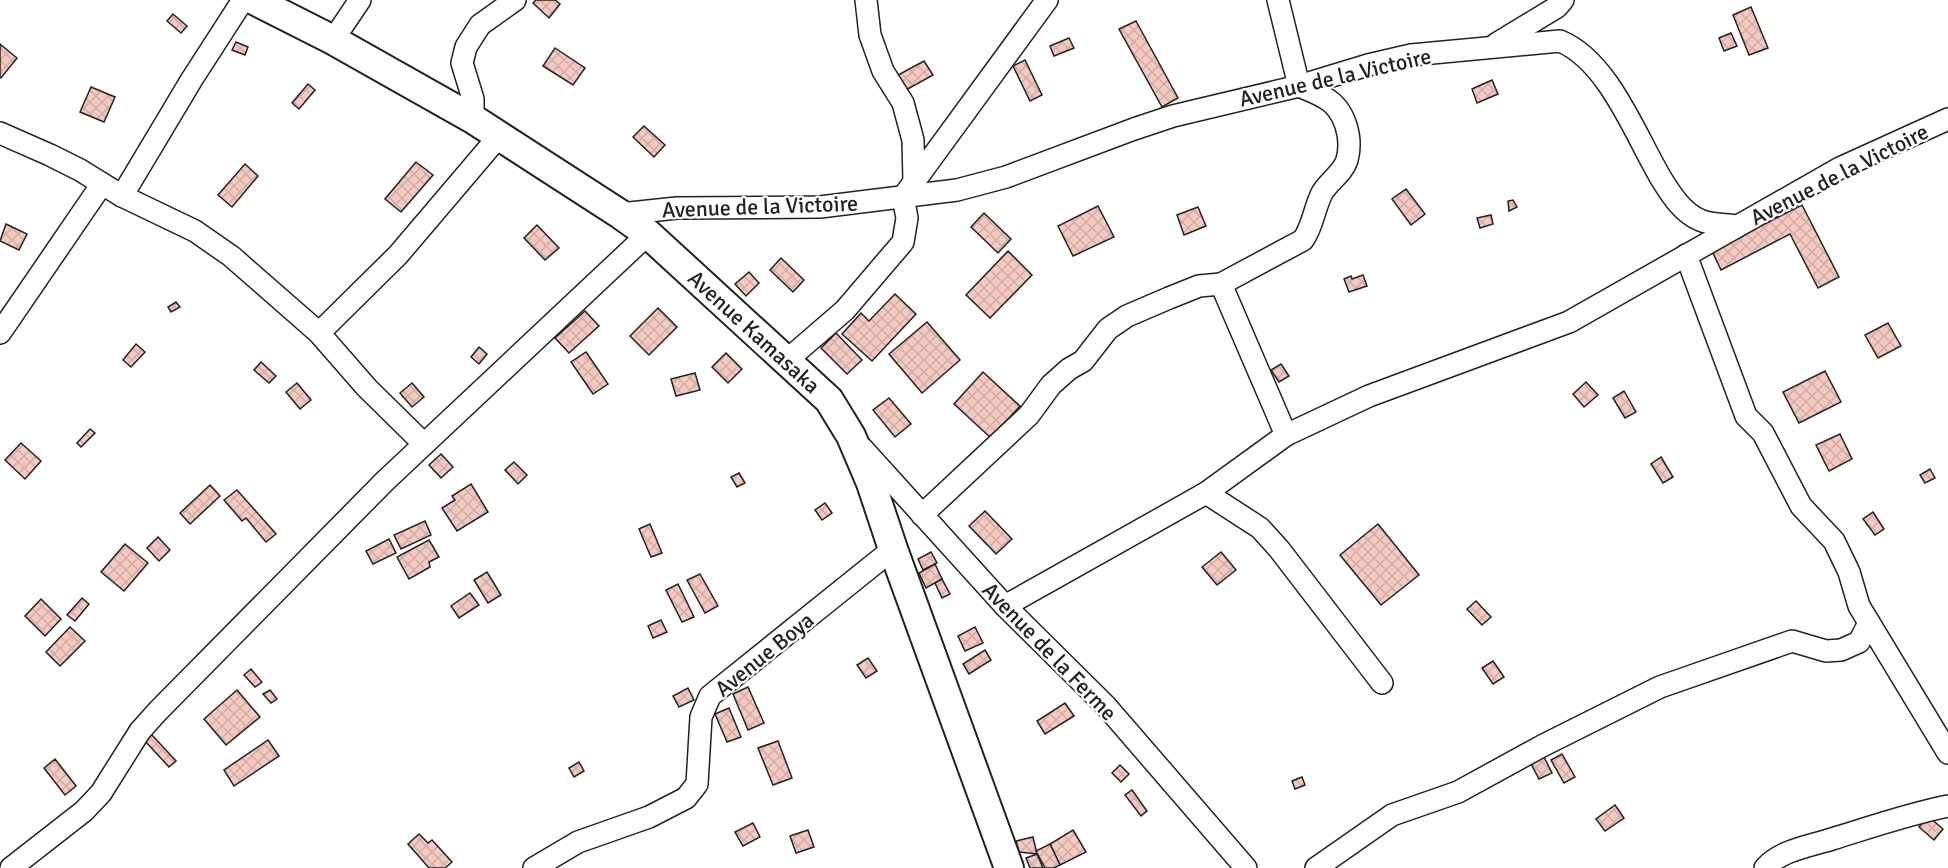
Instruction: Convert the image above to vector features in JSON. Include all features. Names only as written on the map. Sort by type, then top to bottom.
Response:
[{"type":"street","points":[[122,196],[192,79],[243,0]]},
{"type":"street","name":"Avenue Kamasaka","points":[[254,0],[333,40],[473,118],[620,214],[648,234],[828,400],[851,436],[871,483],[1009,868]]},
{"type":"street","points":[[333,40],[360,0]]},
{"type":"street","points":[[473,118],[472,99],[462,63],[466,47],[480,25],[516,0]]},
{"type":"street","points":[[786,361],[845,310],[903,242],[913,140],[903,103],[883,71],[870,35],[866,0]]},
{"type":"street","points":[[909,190],[1047,0]]},
{"type":"street","points":[[922,515],[1029,415],[1051,385],[1069,369],[1083,361],[1108,329],[1126,316],[1199,286],[1221,284],[1303,240],[1310,230],[1317,204],[1325,188],[1340,172],[1347,160],[1346,124],[1340,113],[1327,99],[1299,86],[1278,0]]},
{"type":"street","points":[[1492,47],[1557,7],[1563,0]]},
{"type":"street","name":"Avenue de la Victoire","points":[[620,214],[677,208],[820,207],[909,190],[957,190],[1006,177],[1153,123],[1411,55],[1560,40],[1571,45],[1601,75],[1618,99],[1668,189],[1684,210],[1700,220],[1737,226],[1840,168],[1948,119]]},
{"type":"street","points":[[0,133],[50,155],[122,196],[195,231],[231,256],[319,333],[367,388],[424,444]]},
{"type":"street","points":[[319,333],[398,255],[500,135]]},
{"type":"street","points":[[0,333],[102,184]]},
{"type":"street","points":[[1005,606],[1206,493],[1286,435],[1369,396],[1569,322],[1737,226]]},
{"type":"street","points":[[10,868],[84,811],[101,793],[140,730],[157,712],[376,489],[648,234]]},
{"type":"street","points":[[1686,255],[1746,416],[1763,433],[1801,506],[1834,541],[1849,572],[1859,606],[1948,753]]},
{"type":"street","points":[[1221,284],[1286,435]]},
{"type":"street","name":"Avenue de la Ferme","points":[[851,436],[1005,606],[1106,706],[1246,868]]},
{"type":"street","points":[[1206,493],[1260,528],[1273,542],[1382,684]]},
{"type":"street","name":"Avenue Boya","points":[[534,868],[578,842],[650,817],[687,798],[698,784],[700,717],[710,696],[893,549]]},
{"type":"street","points":[[1316,868],[1392,815],[1458,792],[1542,746],[1660,687],[1792,641],[1826,651],[1841,650],[1859,642],[1869,623]]},
{"type":"street","points":[[1765,868],[1770,862],[1797,849],[1908,814],[1948,806]]},
{"type":"building","points":[[536,0],[555,0],[560,4],[549,18],[533,3]]},
{"type":"building","points":[[1751,7],[1768,48],[1749,55],[1733,15]]},
{"type":"building","points":[[173,14],[187,26],[181,33],[167,21]]},
{"type":"building","points":[[1136,21],[1178,98],[1162,107],[1119,29]]},
{"type":"building","points":[[1731,33],[1737,46],[1724,51],[1719,38]]},
{"type":"building","points":[[1069,38],[1074,48],[1054,56],[1050,46]]},
{"type":"building","points":[[236,42],[248,47],[245,55],[232,50]]},
{"type":"building","points":[[0,44],[17,58],[1,78],[0,77]]},
{"type":"building","points":[[555,48],[585,68],[573,85],[543,66]]},
{"type":"building","points":[[1025,60],[1042,95],[1030,101],[1013,66]]},
{"type":"building","points":[[924,61],[933,75],[906,90],[898,75]]},
{"type":"building","points":[[1492,80],[1498,94],[1477,103],[1472,89]]},
{"type":"building","points":[[308,84],[315,90],[299,109],[292,103]]},
{"type":"building","points":[[91,87],[115,97],[104,122],[80,112]]},
{"type":"building","points":[[644,126],[665,145],[654,157],[633,137]]},
{"type":"building","points":[[416,162],[433,175],[401,212],[385,199]]},
{"type":"building","points":[[245,164],[258,176],[232,207],[218,195]]},
{"type":"building","points":[[1406,189],[1425,214],[1411,225],[1392,199]]},
{"type":"building","points":[[1513,200],[1517,207],[1509,211],[1508,201]]},
{"type":"building","points":[[1802,205],[1839,277],[1818,288],[1790,234],[1721,270],[1712,251]]},
{"type":"building","points":[[1098,206],[1114,237],[1073,256],[1058,226]]},
{"type":"building","points":[[1198,207],[1206,226],[1184,235],[1177,215]]},
{"type":"building","points":[[984,213],[1011,239],[998,253],[971,227]]},
{"type":"building","points":[[1491,215],[1493,224],[1480,228],[1477,218]]},
{"type":"building","points":[[6,224],[27,234],[19,250],[0,241]]},
{"type":"building","points":[[537,225],[559,248],[545,260],[524,238]]},
{"type":"building","points":[[1008,251],[1032,275],[990,318],[966,295]]},
{"type":"building","points":[[781,258],[804,280],[793,292],[770,270]]},
{"type":"building","points":[[749,272],[759,283],[746,296],[735,284]]},
{"type":"building","points":[[1363,275],[1367,286],[1349,292],[1344,279]]},
{"type":"building","points":[[895,294],[916,314],[872,361],[842,334],[861,313],[869,321]]},
{"type":"building","points":[[176,302],[180,307],[171,312],[168,307]]},
{"type":"building","points":[[658,308],[677,327],[649,355],[630,336]]},
{"type":"building","points":[[585,311],[599,326],[569,353],[555,338]]},
{"type":"building","points":[[927,322],[960,360],[922,393],[889,354]]},
{"type":"building","points":[[1888,323],[1901,346],[1878,358],[1865,335]]},
{"type":"building","points":[[836,333],[862,360],[847,374],[821,348]]},
{"type":"building","points":[[136,344],[145,352],[131,367],[123,360]]},
{"type":"building","points":[[479,347],[487,354],[479,364],[471,357]]},
{"type":"building","points":[[586,352],[608,384],[593,394],[571,362]]},
{"type":"building","points":[[726,353],[742,369],[728,383],[712,367]]},
{"type":"building","points":[[261,362],[276,376],[269,383],[254,370]]},
{"type":"building","points":[[1281,364],[1289,376],[1279,382],[1271,370]]},
{"type":"building","points":[[1825,371],[1841,402],[1799,423],[1783,392]]},
{"type":"building","points":[[983,372],[1020,406],[991,438],[954,404]]},
{"type":"building","points":[[695,373],[700,390],[676,396],[671,379]]},
{"type":"building","points":[[1586,382],[1598,395],[1584,407],[1573,394]]},
{"type":"building","points":[[297,383],[311,400],[300,409],[286,392]]},
{"type":"building","points":[[412,383],[424,397],[412,407],[400,393]]},
{"type":"building","points":[[1624,391],[1636,412],[1625,418],[1613,398]]},
{"type":"building","points":[[889,398],[911,424],[895,437],[873,410]]},
{"type":"building","points":[[90,429],[95,433],[81,447],[77,443]]},
{"type":"building","points":[[1840,434],[1852,459],[1829,471],[1816,445]]},
{"type":"building","points":[[21,443],[41,461],[25,479],[5,460]]},
{"type":"building","points":[[441,454],[453,467],[441,478],[429,465]]},
{"type":"building","points":[[1661,457],[1673,477],[1663,483],[1651,464]]},
{"type":"building","points":[[514,462],[527,475],[518,484],[505,470]]},
{"type":"building","points":[[1930,469],[1935,478],[1925,483],[1920,475]]},
{"type":"building","points":[[739,473],[745,483],[737,487],[731,477]]},
{"type":"building","points":[[471,484],[488,512],[457,531],[442,508],[455,500],[452,496]]},
{"type":"building","points":[[210,485],[220,496],[190,524],[180,513]]},
{"type":"building","points":[[237,490],[276,534],[266,542],[246,518],[242,521],[224,500]]},
{"type":"building","points":[[825,503],[832,513],[822,520],[815,510]]},
{"type":"building","points":[[985,511],[1012,539],[996,554],[969,526]]},
{"type":"building","points":[[1873,512],[1884,529],[1875,535],[1863,519]]},
{"type":"building","points":[[425,521],[431,535],[401,549],[394,535]]},
{"type":"building","points":[[650,524],[662,553],[651,557],[639,529]]},
{"type":"building","points":[[1378,524],[1419,575],[1381,605],[1340,555]]},
{"type":"building","points":[[158,537],[170,550],[159,561],[147,548]]},
{"type":"building","points":[[389,539],[396,553],[373,564],[366,551]]},
{"type":"building","points":[[429,540],[439,557],[429,562],[430,567],[409,579],[397,557]]},
{"type":"building","points":[[125,544],[148,563],[124,591],[101,572]]},
{"type":"building","points":[[931,552],[937,563],[923,570],[918,559]]},
{"type":"building","points":[[1221,552],[1236,570],[1217,585],[1202,567]]},
{"type":"building","points":[[935,564],[942,579],[926,588],[919,573]]},
{"type":"building","points":[[487,572],[501,595],[488,603],[474,580]]},
{"type":"building","points":[[700,574],[718,606],[705,613],[687,580]]},
{"type":"building","points":[[942,579],[950,594],[942,598],[935,583]]},
{"type":"building","points":[[678,584],[694,617],[682,622],[666,590]]},
{"type":"building","points":[[470,593],[479,605],[459,618],[451,606]]},
{"type":"building","points":[[82,598],[89,604],[75,621],[67,615]]},
{"type":"building","points":[[41,599],[61,619],[45,636],[25,616]]},
{"type":"building","points":[[1476,601],[1491,617],[1482,625],[1467,609]]},
{"type":"building","points":[[661,620],[667,632],[653,638],[648,626]]},
{"type":"building","points":[[70,627],[85,641],[60,666],[46,652]]},
{"type":"building","points":[[975,627],[983,643],[965,651],[958,636]]},
{"type":"building","points":[[985,650],[991,660],[969,674],[963,664]]},
{"type":"building","points":[[868,658],[877,671],[866,678],[857,665]]},
{"type":"building","points":[[1493,661],[1504,677],[1493,684],[1482,668]]},
{"type":"building","points":[[251,669],[262,682],[255,687],[244,675]]},
{"type":"building","points":[[748,687],[764,723],[748,730],[733,694]]},
{"type":"building","points":[[688,688],[694,700],[679,707],[673,696]]},
{"type":"building","points":[[237,690],[260,717],[226,745],[204,719]]},
{"type":"building","points":[[270,690],[277,699],[271,703],[263,694]]},
{"type":"building","points":[[1065,703],[1074,716],[1045,734],[1037,721]]},
{"type":"building","points":[[729,708],[741,737],[727,742],[715,714]]},
{"type":"building","points":[[151,734],[176,761],[169,767],[145,741]]},
{"type":"building","points":[[268,740],[279,756],[234,786],[224,770]]},
{"type":"building","points":[[778,741],[792,778],[773,785],[758,748]]},
{"type":"building","points":[[1542,753],[1552,773],[1539,779],[1529,760]]},
{"type":"building","points":[[1562,754],[1575,777],[1564,783],[1551,760]]},
{"type":"building","points":[[55,759],[76,786],[65,795],[44,768]]},
{"type":"building","points":[[579,762],[584,771],[574,777],[569,768]]},
{"type":"building","points":[[1120,765],[1129,774],[1121,782],[1112,773]]},
{"type":"building","points":[[1302,777],[1305,785],[1295,789],[1292,781]]},
{"type":"building","points":[[1132,790],[1147,811],[1141,816],[1125,795]]},
{"type":"building","points":[[1615,805],[1624,818],[1605,831],[1596,819]]},
{"type":"building","points":[[1928,816],[1943,829],[1934,840],[1919,827]]},
{"type":"building","points":[[753,823],[760,837],[743,846],[735,832]]},
{"type":"building","points":[[808,830],[814,847],[796,853],[790,836]]},
{"type":"building","points":[[1073,830],[1086,852],[1060,865],[1050,844]]},
{"type":"building","points":[[419,834],[428,843],[432,840],[452,862],[445,868],[429,868],[408,844]]},
{"type":"building","points":[[1033,837],[1037,854],[1019,852],[1016,841]]},
{"type":"building","points":[[1050,844],[1060,865],[1045,868],[1036,851]]},
{"type":"building","points":[[1037,854],[1043,868],[1030,868],[1026,858]]}]
